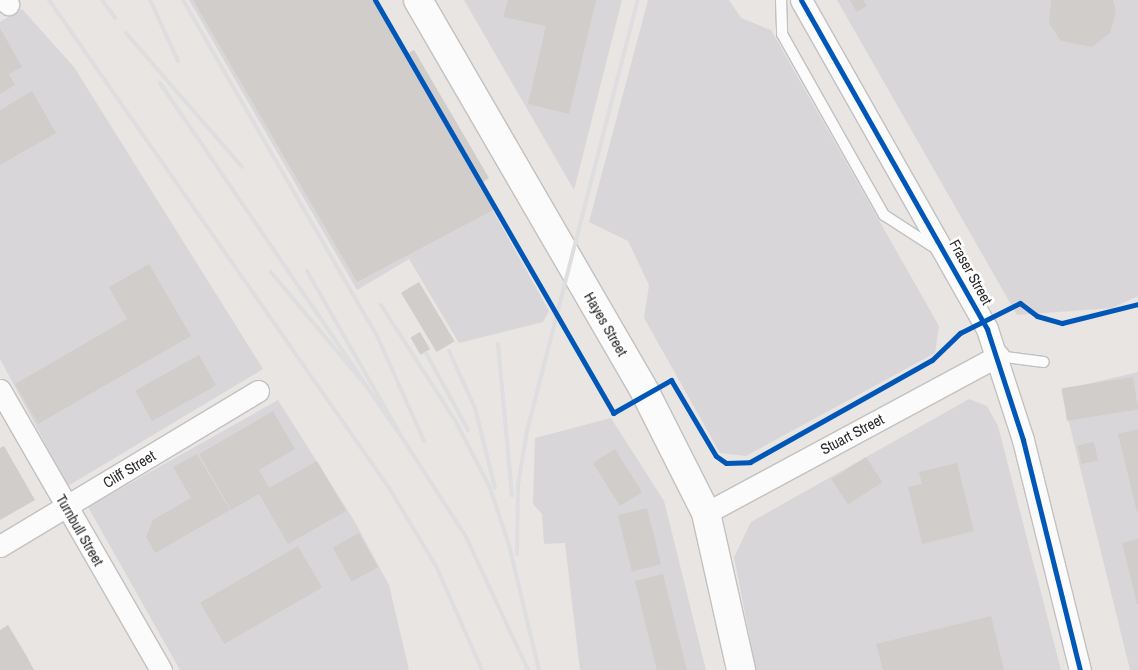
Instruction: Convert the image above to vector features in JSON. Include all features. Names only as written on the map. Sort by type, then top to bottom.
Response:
[{"type":"main road","name":"Hayes Street","points":[[418,0],[650,401],[706,513],[740,670]]},
{"type":"street","name":"Fraser Street","points":[[801,0],[949,257],[998,356],[1080,670]]},
{"type":"street","name":"Stuart Street","points":[[706,513],[998,356]]},
{"type":"street","name":"Turnbull Street","points":[[0,390],[161,670]]},
{"type":"street","name":"Cliff Street","points":[[0,546],[258,392]]},
{"type":"lane","points":[[781,0],[782,34],[884,216],[949,257]]},
{"type":"lane","points":[[998,356],[1044,362]]},
{"type":"shaded area","points":[[189,0],[375,0],[549,311],[543,322],[459,343],[409,259],[357,290]]},
{"type":"shaded area","points":[[464,0],[622,0],[574,190]]},
{"type":"shaded area","points":[[648,0],[729,0],[741,18],[771,30],[939,326],[935,353],[746,456],[720,453],[644,318],[649,285],[628,241],[589,222]]},
{"type":"shaded area","points":[[837,0],[1138,0],[1138,296],[1112,308],[1017,315]]},
{"type":"shaded area","points":[[22,9],[74,67],[263,369],[68,486],[0,359],[0,22]]},
{"type":"shaded area","points":[[1138,372],[1138,670],[1130,670],[1061,390]]},
{"type":"shaded area","points":[[969,399],[987,406],[998,426],[1061,670],[756,670],[734,557],[751,522]]},
{"type":"shaded area","points":[[278,400],[355,522],[389,585],[409,670],[180,670],[88,507]]},
{"type":"shaded area","points":[[611,418],[664,501],[706,670],[580,670],[565,543],[544,544],[542,514],[533,504],[535,438]]},
{"type":"building","points":[[193,0],[372,0],[405,55],[414,50],[489,178],[479,185],[495,209],[357,282]]},
{"type":"building","points":[[508,0],[596,0],[569,114],[528,104],[546,26],[503,17]]},
{"type":"building","points":[[850,0],[863,0],[867,6],[857,12]]},
{"type":"building","points":[[1051,0],[1113,0],[1116,11],[1110,33],[1092,47],[1061,41],[1049,23]]},
{"type":"building","points":[[0,28],[22,67],[9,74],[15,85],[0,94]]},
{"type":"building","points":[[32,91],[56,133],[0,165],[0,110]]},
{"type":"building","points":[[149,264],[191,336],[38,424],[15,384],[127,319],[109,287]]},
{"type":"building","points":[[419,282],[455,341],[437,352],[401,293]]},
{"type":"building","points":[[420,332],[430,349],[420,355],[410,338]]},
{"type":"building","points":[[199,355],[216,386],[152,421],[135,390]]},
{"type":"building","points":[[1133,377],[1138,410],[1067,421],[1062,388]]},
{"type":"building","points":[[273,411],[295,449],[259,470],[269,488],[317,461],[346,511],[288,544],[259,494],[231,510],[199,454]]},
{"type":"building","points":[[1138,429],[1138,512],[1137,512],[1118,434]]},
{"type":"building","points":[[1094,442],[1098,461],[1081,464],[1077,446]]},
{"type":"building","points":[[4,446],[35,500],[0,520],[0,448]]},
{"type":"building","points":[[615,449],[642,492],[620,506],[593,463]]},
{"type":"building","points":[[197,454],[230,510],[155,553],[146,537],[153,520],[191,498],[173,467]]},
{"type":"building","points":[[866,457],[882,482],[848,504],[832,479]]},
{"type":"building","points":[[957,463],[974,531],[922,544],[908,487],[922,484],[919,472]]},
{"type":"building","points":[[647,508],[661,564],[632,572],[618,515]]},
{"type":"building","points":[[359,533],[378,567],[352,582],[333,548]]},
{"type":"building","points":[[1138,539],[1138,604],[1137,604],[1122,543]]},
{"type":"building","points":[[298,546],[322,588],[224,644],[200,602]]},
{"type":"building","points":[[663,574],[687,670],[657,670],[635,581]]},
{"type":"building","points":[[991,616],[1004,670],[883,670],[876,644]]},
{"type":"building","points":[[8,625],[34,670],[0,670],[0,630]]},
{"type":"railway","points":[[49,0],[389,488],[436,566],[482,670]]},
{"type":"railway","points":[[102,0],[115,18]]},
{"type":"railway","points":[[150,0],[178,61]]},
{"type":"railway","points":[[183,0],[378,338],[424,441]]},
{"type":"railway","points":[[517,554],[518,485],[527,431],[638,0]]},
{"type":"railway","points":[[126,33],[242,167]]},
{"type":"railway","points":[[160,83],[367,387],[271,272]]},
{"type":"railway","points":[[307,271],[401,436],[367,387]]},
{"type":"railway","points":[[381,305],[456,422],[490,488],[509,545],[539,670]]},
{"type":"railway","points":[[498,344],[512,495]]},
{"type":"railway","points":[[449,351],[475,408],[495,488]]},
{"type":"railway","points":[[426,353],[468,430]]},
{"type":"railway","points":[[401,436],[466,537],[528,670]]},
{"type":"cycle path","points":[[375,0],[613,413],[671,380],[716,456],[726,463],[750,462],[932,360],[960,333],[1020,303],[1037,316],[1062,323],[1138,304]]},
{"type":"cycle path","points":[[801,0],[987,329],[1023,440],[1080,670]]}]
